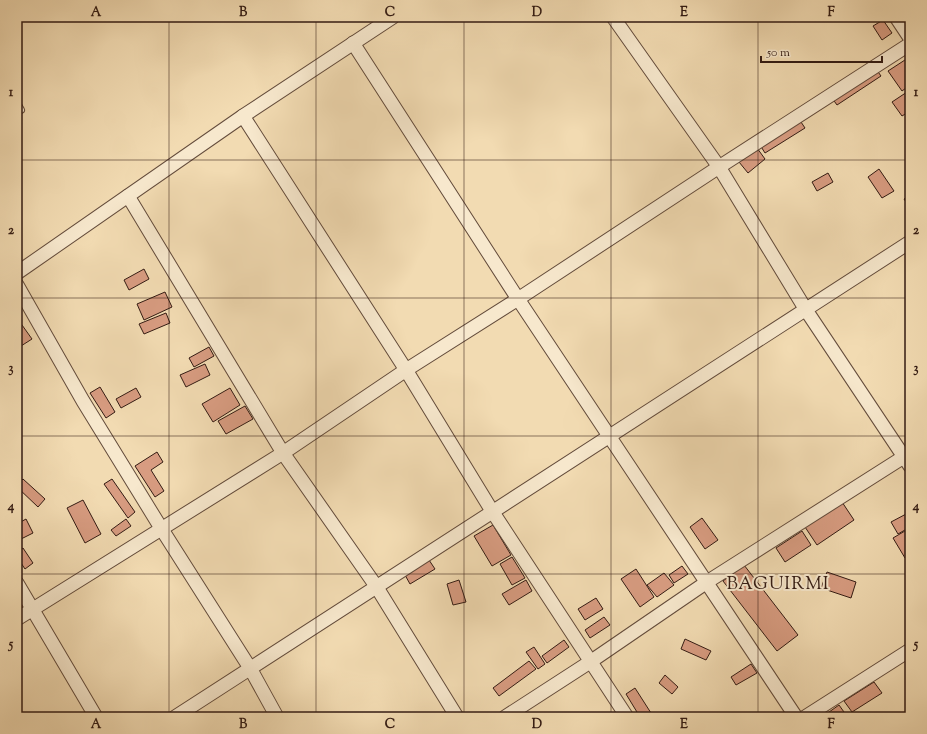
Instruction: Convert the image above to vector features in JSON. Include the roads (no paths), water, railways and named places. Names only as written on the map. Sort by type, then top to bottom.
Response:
[{"type":"street","points":[[17,273],[243,116],[393,17]]},
{"type":"street","points":[[506,717],[707,582],[908,459],[806,310],[719,167],[613,17]]},
{"type":"street","points":[[896,17],[910,38]]},
{"type":"street","points":[[353,43],[518,299],[610,435],[796,717]]},
{"type":"street","points":[[17,619],[161,528],[284,453],[406,370],[518,299],[910,44]]},
{"type":"street","points":[[243,116],[406,370],[492,511],[627,717]]},
{"type":"street","points":[[128,196],[284,453],[376,586],[457,717]]},
{"type":"street","points":[[175,717],[910,242]]},
{"type":"street","points":[[17,285],[83,401],[161,528],[250,668],[277,717]]},
{"type":"street","points":[[17,583],[96,717]]},
{"type":"street","points":[[805,717],[910,650]]},
{"type":"lane","points":[[17,103],[22,110]]},
{"type":"district","name":"BAGUIRMI","points":[[778,583]]}]
